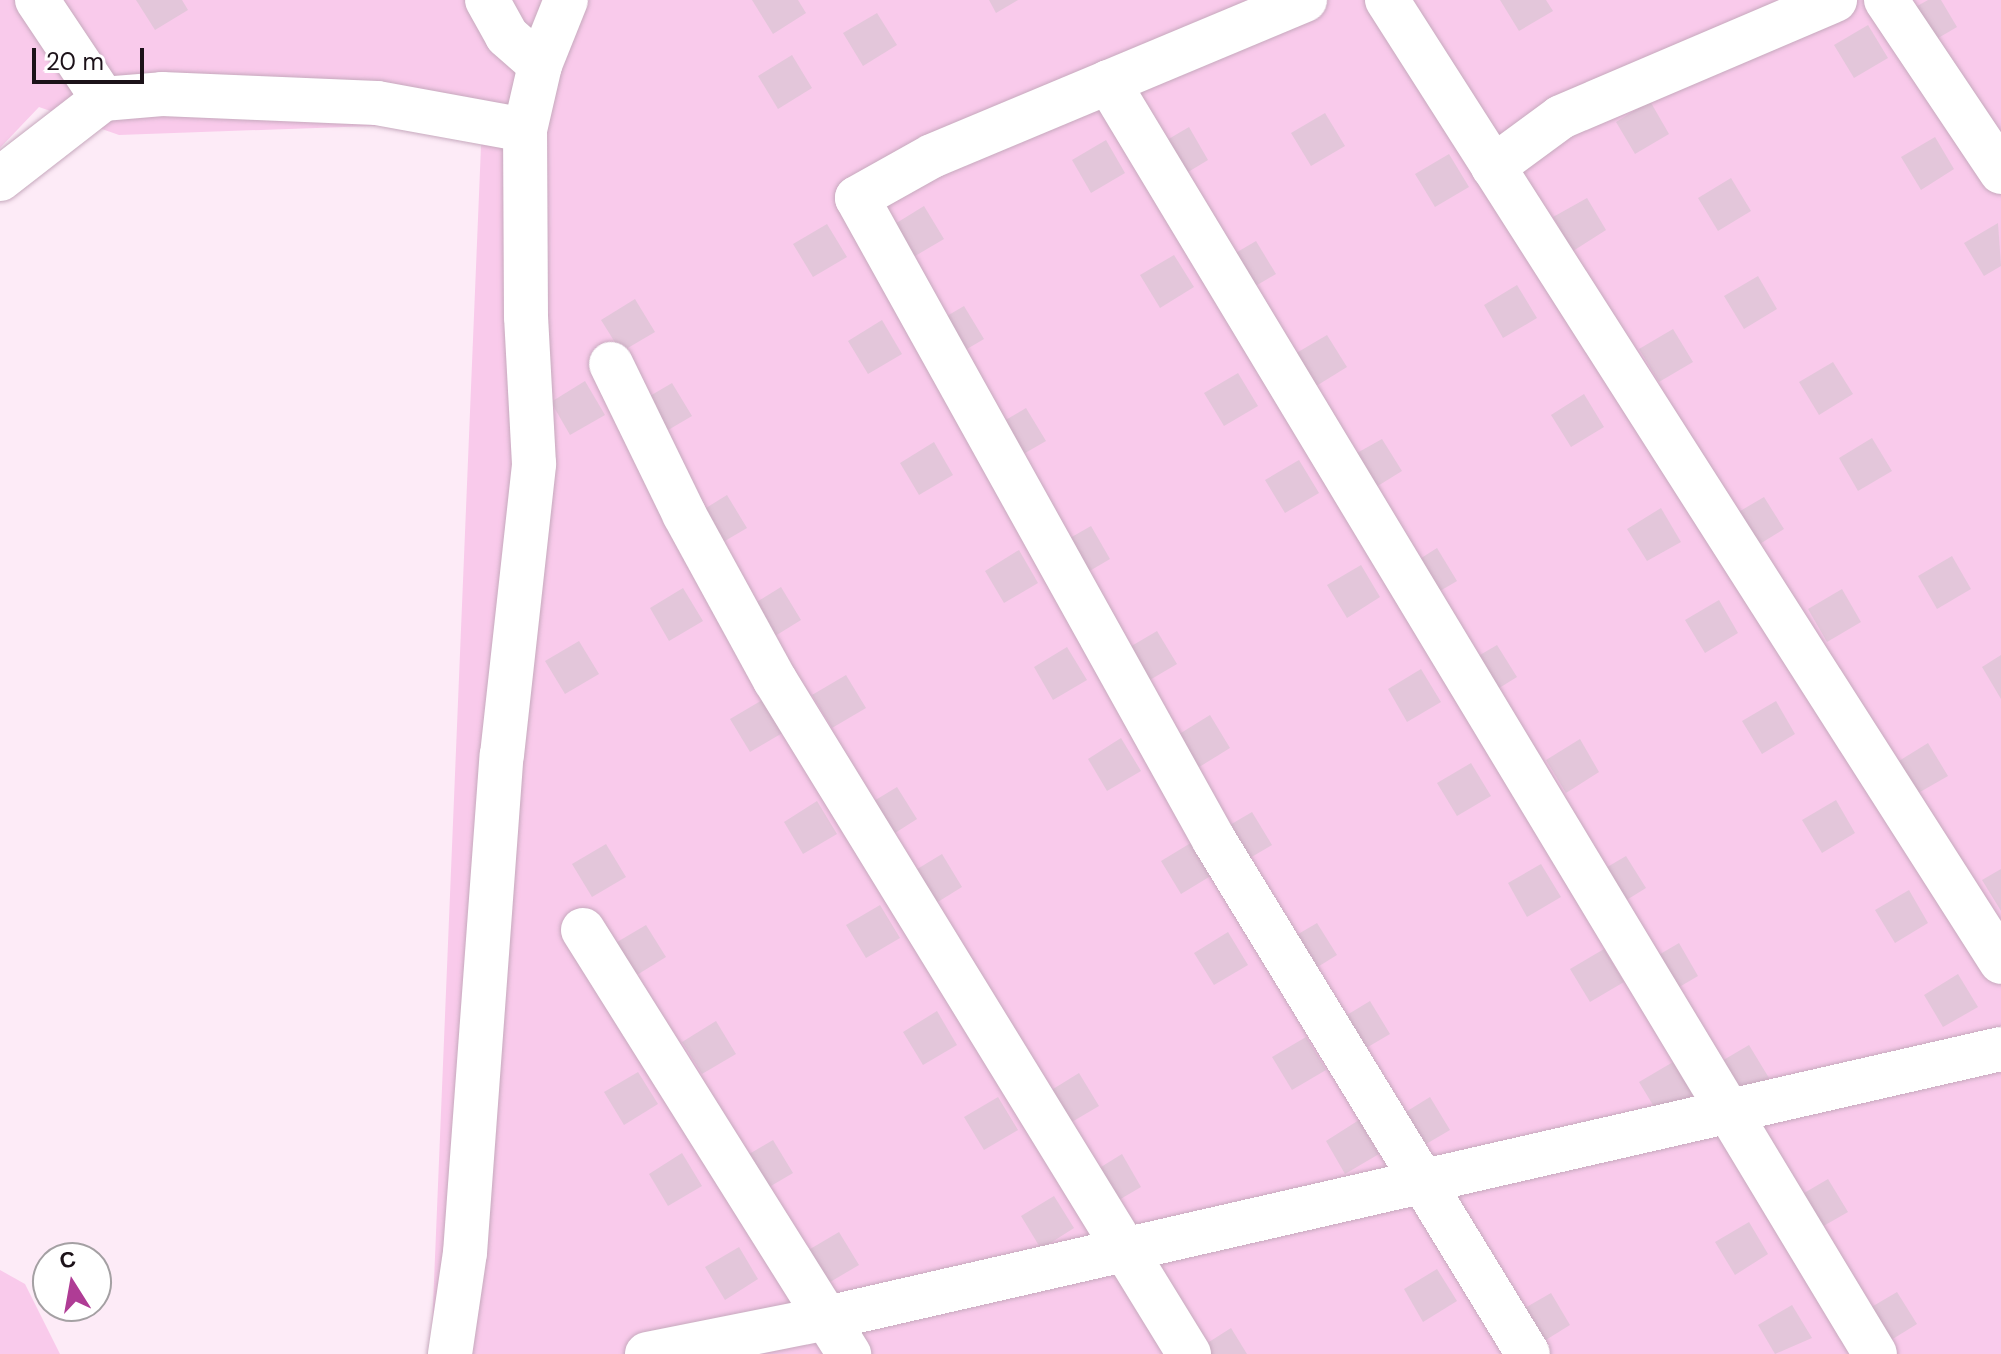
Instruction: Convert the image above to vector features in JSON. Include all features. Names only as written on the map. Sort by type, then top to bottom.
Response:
[{"type":"street","points":[[37,0],[103,99]]},
{"type":"street","points":[[487,0],[507,36],[540,65]]},
{"type":"street","points":[[450,1354],[465,1253],[502,755],[534,464],[526,317],[525,130],[540,65],[566,0]]},
{"type":"street","points":[[1305,0],[932,156],[857,198],[1214,840],[1528,1354]]},
{"type":"street","points":[[1387,0],[2001,962]]},
{"type":"street","points":[[1493,167],[1561,117],[1835,0]]},
{"type":"street","points":[[1886,0],[2001,172]]},
{"type":"street","points":[[1108,82],[1724,1109],[1875,1354]]},
{"type":"street","points":[[0,179],[103,99],[162,94],[377,103],[525,130]]},
{"type":"street","points":[[611,364],[684,514],[775,680],[1189,1354]]},
{"type":"street","points":[[583,930],[838,1336]]},
{"type":"street","points":[[647,1354],[838,1336],[1126,1250],[1724,1109],[2001,1049]]},
{"type":"shaded area","points":[[0,0],[2001,0],[2001,1354],[431,1354],[482,122],[119,135],[39,107],[0,148]]},
{"type":"shaded area","points":[[0,1270],[25,1284],[32,1298],[32,1322],[44,1322],[60,1354],[0,1354]]},
{"type":"building","points":[[136,0],[182,0],[188,10],[155,30]]},
{"type":"building","points":[[752,0],[798,0],[806,13],[773,34]]},
{"type":"building","points":[[989,0],[1018,0],[996,13]]},
{"type":"building","points":[[1500,0],[1546,0],[1553,11],[1519,31]]},
{"type":"building","points":[[1928,0],[1941,0],[1957,27],[1923,47],[1903,14]]},
{"type":"building","points":[[877,13],[897,45],[863,66],[843,33]]},
{"type":"building","points":[[1868,25],[1888,58],[1854,78],[1834,45]]},
{"type":"building","points":[[792,55],[812,88],[778,109],[758,76]]},
{"type":"building","points":[[1650,101],[1669,134],[1635,154],[1616,122]]},
{"type":"building","points":[[1325,113],[1345,146],[1311,166],[1291,133]]},
{"type":"building","points":[[1189,127],[1208,160],[1175,180],[1155,147]]},
{"type":"building","points":[[1935,137],[1954,169],[1921,190],[1901,157]]},
{"type":"building","points":[[1106,140],[1125,173],[1091,193],[1072,160]]},
{"type":"building","points":[[1449,154],[1469,187],[1435,207],[1415,174]]},
{"type":"building","points":[[1731,178],[1751,211],[1718,231],[1698,198]]},
{"type":"building","points":[[1587,198],[1606,230],[1573,251],[1553,217]]},
{"type":"building","points":[[924,206],[944,239],[910,259],[890,227]]},
{"type":"building","points":[[1998,223],[2001,266],[1984,276],[1964,243]]},
{"type":"building","points":[[827,224],[847,257],[813,277],[793,244]]},
{"type":"building","points":[[1256,241],[1276,274],[1242,294],[1222,261]]},
{"type":"building","points":[[1174,255],[1194,287],[1160,308],[1140,275]]},
{"type":"building","points":[[1758,276],[1777,309],[1744,329],[1724,296]]},
{"type":"building","points":[[1517,285],[1537,318],[1503,338],[1484,305]]},
{"type":"building","points":[[635,299],[655,332],[621,352],[601,320]]},
{"type":"building","points":[[964,306],[984,339],[950,359],[930,326]]},
{"type":"building","points":[[882,320],[902,354],[868,374],[848,341]]},
{"type":"building","points":[[1673,329],[1693,362],[1659,382],[1639,349]]},
{"type":"building","points":[[1327,335],[1347,367],[1313,388],[1293,355]]},
{"type":"building","points":[[1833,362],[1853,394],[1819,415],[1799,382]]},
{"type":"building","points":[[1238,373],[1258,406],[1224,426],[1204,393]]},
{"type":"building","points":[[585,381],[605,415],[570,435],[551,402]]},
{"type":"building","points":[[672,383],[692,416],[658,436],[638,403]]},
{"type":"building","points":[[1584,394],[1604,427],[1571,447],[1551,415]]},
{"type":"building","points":[[1026,408],[1046,441],[1011,461],[992,428]]},
{"type":"building","points":[[1872,438],[1892,471],[1858,491],[1839,458]]},
{"type":"building","points":[[1382,439],[1402,471],[1368,492],[1348,458]]},
{"type":"building","points":[[934,442],[953,475],[919,495],[900,463]]},
{"type":"building","points":[[1299,460],[1319,493],[1285,513],[1265,480]]},
{"type":"building","points":[[727,495],[747,528],[713,548],[693,516]]},
{"type":"building","points":[[1764,497],[1784,529],[1750,550],[1730,517]]},
{"type":"building","points":[[1661,508],[1681,542],[1647,561],[1627,529]]},
{"type":"building","points":[[1091,526],[1110,559],[1076,579],[1056,546]]},
{"type":"building","points":[[1437,548],[1457,581],[1423,601],[1404,569]]},
{"type":"building","points":[[1019,550],[1038,583],[1004,603],[985,571]]},
{"type":"building","points":[[1952,556],[1971,589],[1937,609],[1918,576]]},
{"type":"building","points":[[1361,565],[1380,597],[1347,618],[1327,585]]},
{"type":"building","points":[[781,587],[801,620],[767,641],[747,608]]},
{"type":"building","points":[[683,588],[703,621],[669,641],[650,608]]},
{"type":"building","points":[[1842,589],[1861,622],[1827,642],[1808,609]]},
{"type":"building","points":[[1719,600],[1738,633],[1705,653],[1685,620]]},
{"type":"building","points":[[1157,631],[1177,664],[1143,684],[1123,651]]},
{"type":"building","points":[[579,641],[599,674],[565,694],[545,661]]},
{"type":"building","points":[[1497,645],[1517,677],[1483,698],[1463,665]]},
{"type":"building","points":[[1067,647],[1087,680],[1053,700],[1034,667]]},
{"type":"building","points":[[2001,655],[2001,699],[1982,667]]},
{"type":"building","points":[[1421,669],[1441,702],[1407,722],[1388,689]]},
{"type":"building","points":[[846,675],[866,708],[832,728],[812,695]]},
{"type":"building","points":[[764,699],[784,732],[750,752],[730,719]]},
{"type":"building","points":[[1776,701],[1795,734],[1762,754],[1742,721]]},
{"type":"building","points":[[1210,715],[1230,748],[1196,769],[1176,736]]},
{"type":"building","points":[[1121,738],[1141,771],[1107,791],[1088,759]]},
{"type":"building","points":[[1580,739],[1599,772],[1566,793],[1546,760]]},
{"type":"building","points":[[1928,743],[1948,776],[1913,796],[1894,764]]},
{"type":"building","points":[[1471,763],[1491,796],[1457,816],[1437,783]]},
{"type":"building","points":[[897,787],[917,819],[884,840],[864,807]]},
{"type":"building","points":[[1836,800],[1855,833],[1822,853],[1802,820]]},
{"type":"building","points":[[817,801],[837,834],[803,854],[784,822]]},
{"type":"building","points":[[1252,812],[1272,845],[1238,865],[1218,832]]},
{"type":"building","points":[[1194,841],[1214,874],[1181,894],[1161,861]]},
{"type":"building","points":[[606,844],[626,877],[592,897],[572,864]]},
{"type":"building","points":[[942,854],[962,887],[928,908],[909,874]]},
{"type":"building","points":[[1626,856],[1646,888],[1612,909],[1592,876]]},
{"type":"building","points":[[1541,864],[1561,897],[1527,917],[1508,883]]},
{"type":"building","points":[[2001,869],[2001,911],[1982,880]]},
{"type":"building","points":[[1909,890],[1928,923],[1895,943],[1875,910]]},
{"type":"building","points":[[880,905],[900,938],[866,958],[846,925]]},
{"type":"building","points":[[1317,923],[1337,955],[1303,976],[1283,943]]},
{"type":"building","points":[[646,925],[666,957],[632,978],[612,945]]},
{"type":"building","points":[[1228,932],[1248,965],[1214,985],[1194,953]]},
{"type":"building","points":[[1679,943],[1698,976],[1664,996],[1645,963]]},
{"type":"building","points":[[1604,949],[1624,982],[1590,1002],[1570,969]]},
{"type":"building","points":[[1958,974],[1978,1007],[1943,1027],[1924,995]]},
{"type":"building","points":[[1370,1001],[1390,1034],[1356,1054],[1337,1021]]},
{"type":"building","points":[[937,1011],[957,1045],[923,1065],[903,1032]]},
{"type":"building","points":[[716,1021],[736,1054],[702,1074],[682,1042]]},
{"type":"building","points":[[1306,1037],[1326,1070],[1292,1090],[1272,1057]]},
{"type":"building","points":[[1749,1045],[1769,1078],[1735,1098],[1715,1065]]},
{"type":"building","points":[[1673,1062],[1693,1095],[1659,1115],[1639,1082]]},
{"type":"building","points":[[638,1072],[658,1104],[624,1125],[604,1092]]},
{"type":"building","points":[[1079,1073],[1099,1106],[1065,1126],[1045,1094]]},
{"type":"building","points":[[998,1097],[1018,1130],[984,1150],[964,1117]]},
{"type":"building","points":[[1430,1097],[1450,1130],[1416,1150],[1396,1118]]},
{"type":"building","points":[[1359,1120],[1379,1154],[1345,1174],[1326,1141]]},
{"type":"building","points":[[773,1140],[793,1173],[759,1193],[739,1160]]},
{"type":"building","points":[[682,1153],[702,1186],[668,1206],[649,1174]]},
{"type":"building","points":[[1122,1154],[1141,1187],[1107,1207],[1088,1175]]},
{"type":"building","points":[[1828,1179],[1848,1212],[1813,1232],[1794,1199]]},
{"type":"building","points":[[1054,1196],[1074,1228],[1041,1249],[1021,1216]]},
{"type":"building","points":[[1749,1222],[1768,1254],[1735,1275],[1715,1242]]},
{"type":"building","points":[[839,1232],[859,1265],[825,1285],[805,1252]]},
{"type":"building","points":[[739,1247],[758,1279],[725,1300],[705,1267]]},
{"type":"building","points":[[1437,1269],[1457,1301],[1423,1322],[1404,1289]]},
{"type":"building","points":[[1897,1292],[1917,1324],[1883,1345],[1863,1312]]},
{"type":"building","points":[[1551,1293],[1570,1325],[1536,1346],[1516,1313]]},
{"type":"building","points":[[1792,1305],[1812,1338],[1775,1354],[1758,1325]]},
{"type":"building","points":[[1231,1328],[1247,1354],[1201,1354],[1198,1349]]}]
